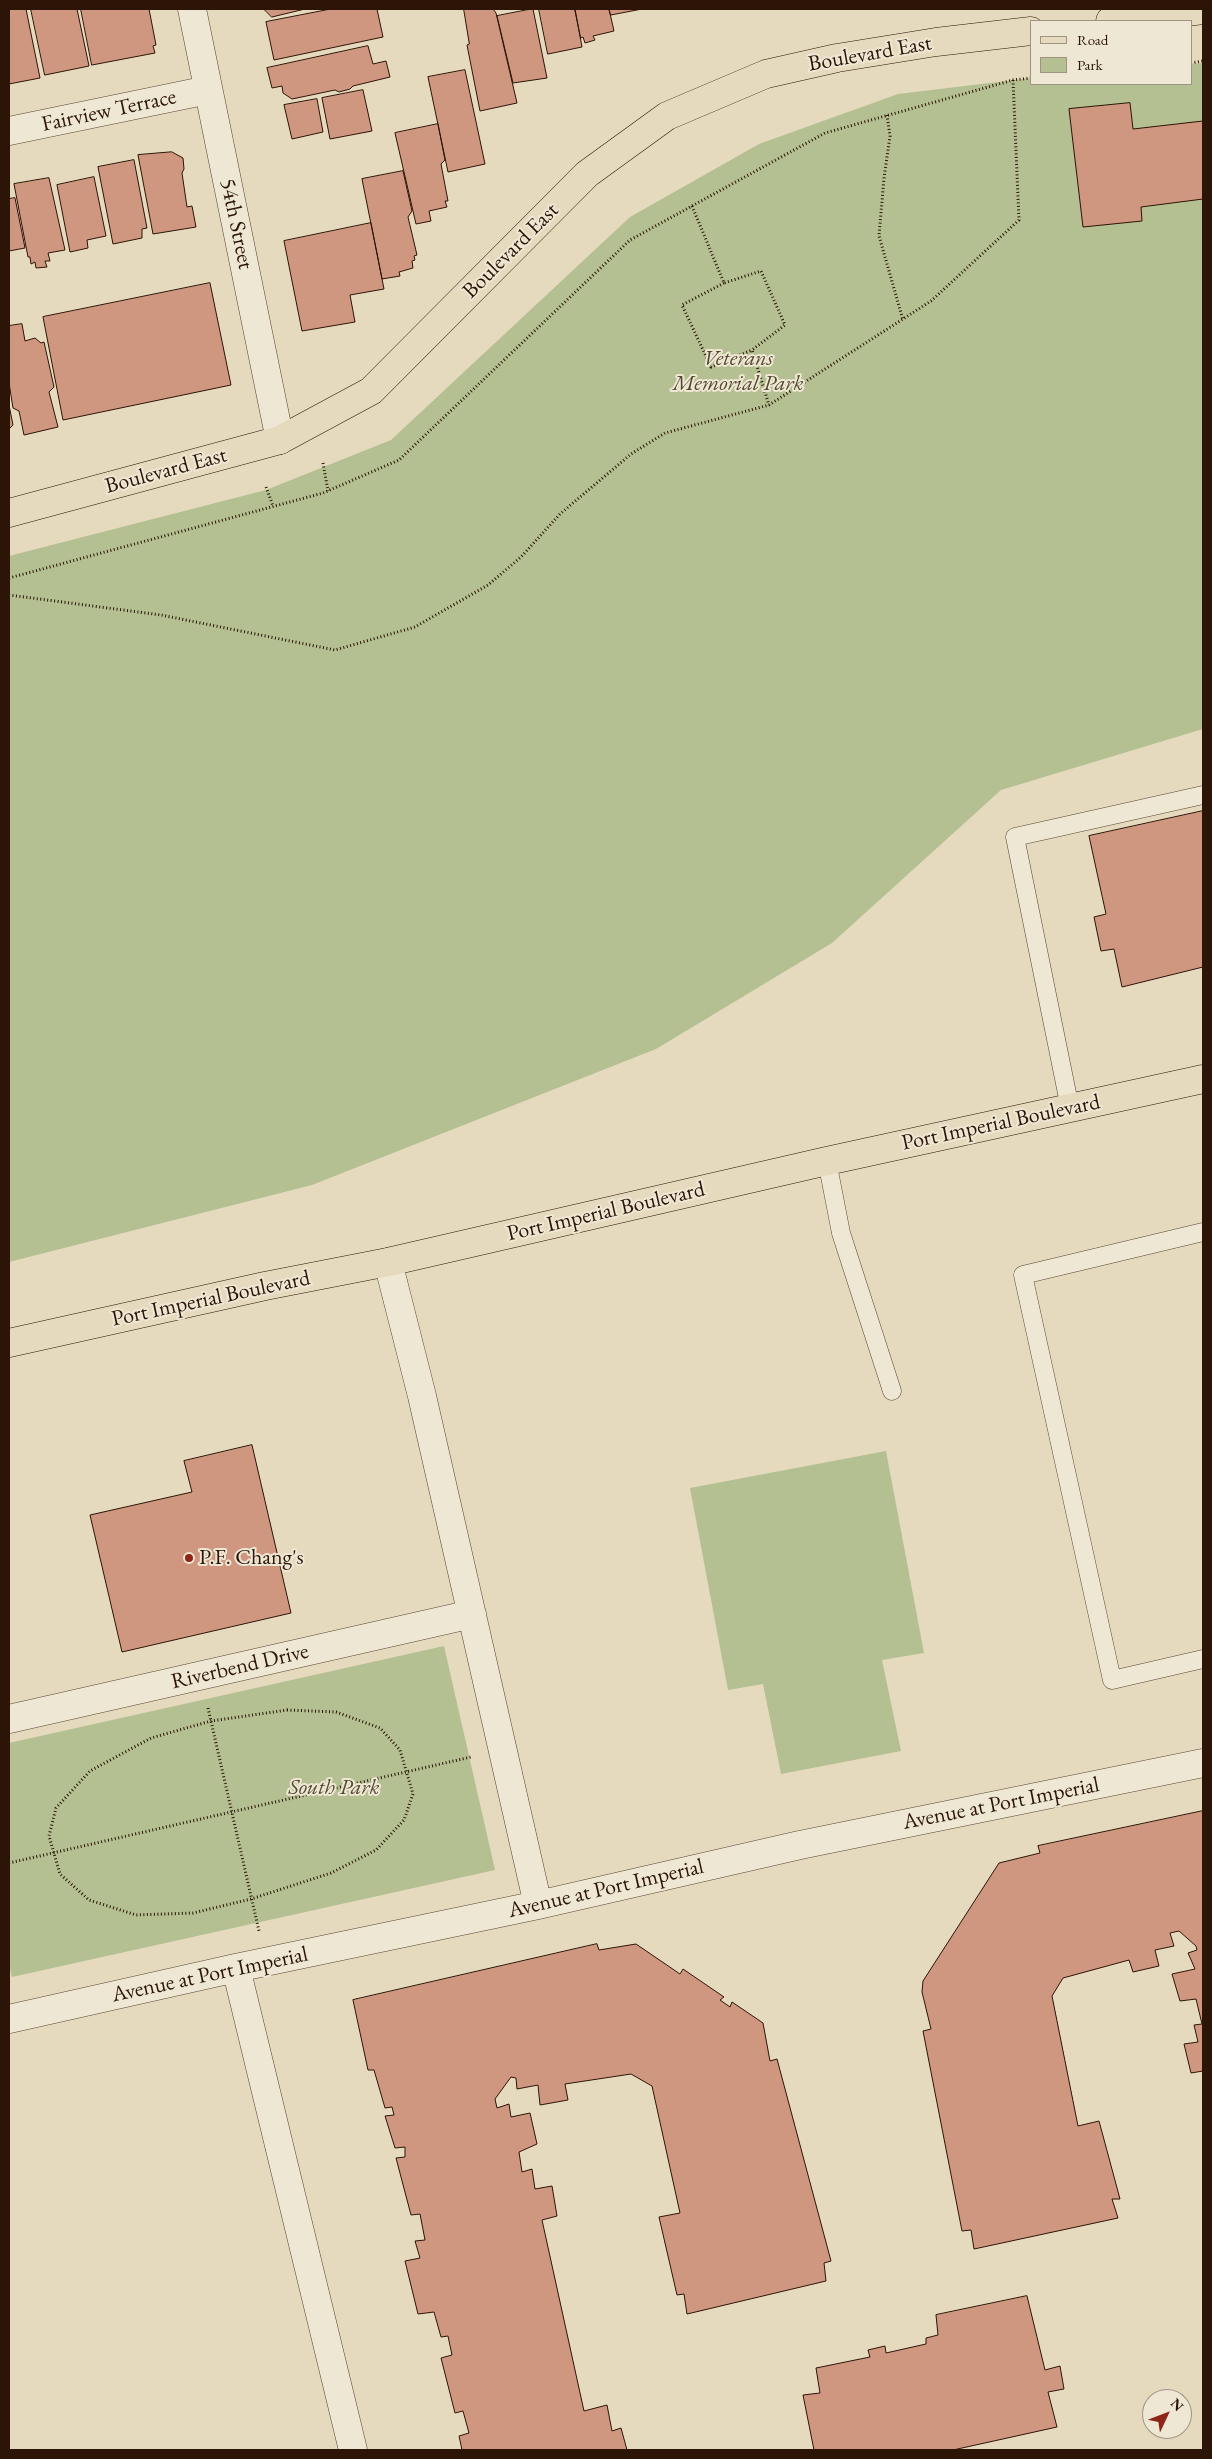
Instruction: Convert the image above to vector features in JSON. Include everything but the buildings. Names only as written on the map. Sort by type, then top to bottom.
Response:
[{"type":"main road","points":[[1118,20],[1203,10]]},
{"type":"main road","name":"Boulevard East","points":[[9,513],[280,440],[371,391],[587,174],[667,116],[766,74],[847,56],[936,42],[1030,31]]},
{"type":"main road","name":"Port Imperial Boulevard","points":[[9,1343],[265,1286],[388,1262],[827,1161],[1203,1079]]},
{"type":"street","name":"54th Street","points":[[192,9],[280,440]]},
{"type":"street","name":"Fairview Terrace","points":[[9,131],[208,90]]},
{"type":"street","points":[[388,1262],[472,1614],[538,1905]]},
{"type":"street","name":"Riverbend Drive","points":[[9,1719],[472,1614]]},
{"type":"street","name":"Avenue at Port Imperial","points":[[9,2019],[236,1968],[538,1905],[800,1845],[1203,1763]]},
{"type":"street","points":[[236,1968],[353,2450]]},
{"type":"lane","points":[[1070,1108],[1015,837],[1203,795]]},
{"type":"lane","points":[[827,1161],[841,1233],[892,1391]]},
{"type":"lane","points":[[1203,1232],[1023,1274],[1112,1680],[1203,1659]]},
{"type":"path","points":[[9,578],[328,491],[399,460],[630,240],[825,133],[1012,80],[1030,78]]},
{"type":"path","points":[[9,595],[161,615],[335,650],[415,627],[488,585],[521,557],[560,514],[631,454],[665,433],[769,405],[903,320],[931,300],[1019,220],[1012,80]]},
{"type":"path","points":[[888,115],[890,136],[879,236],[903,320]]},
{"type":"path","points":[[692,206],[724,283]]},
{"type":"path","points":[[761,271],[785,325],[752,350],[711,367],[682,305],[724,283],[761,271]]},
{"type":"path","points":[[752,350],[769,405]]},
{"type":"path","points":[[323,463],[328,491]]},
{"type":"path","points":[[266,487],[274,506]]},
{"type":"path","points":[[201,1675],[230,1812],[266,1962]]},
{"type":"path","points":[[287,1710],[336,1712],[380,1728],[400,1750],[408,1772],[413,1794],[404,1820],[376,1850],[331,1873],[251,1899],[193,1913],[136,1915],[89,1900],[60,1874],[49,1836],[56,1808],[90,1771],[151,1738],[211,1722],[287,1710]]},
{"type":"path","points":[[9,1863],[503,1750]]},
{"type":"green space","name":"Veterans Memorial Park","points":[[1203,63],[1203,729],[1001,790],[832,943],[656,1049],[312,1185],[9,1262],[9,556],[266,490],[391,440],[630,217],[759,144],[898,94],[1030,78],[1030,85],[1192,85],[1192,64]]},
{"type":"green space","points":[[886,1451],[924,1653],[882,1660],[901,1751],[781,1774],[763,1684],[728,1690],[690,1488]]},
{"type":"green space","name":"South Park","points":[[444,1646],[495,1870],[12,1977],[9,1965],[9,1743]]},
{"type":"place","name":"P.F. Chang's","points":[[189,1558]]}]
